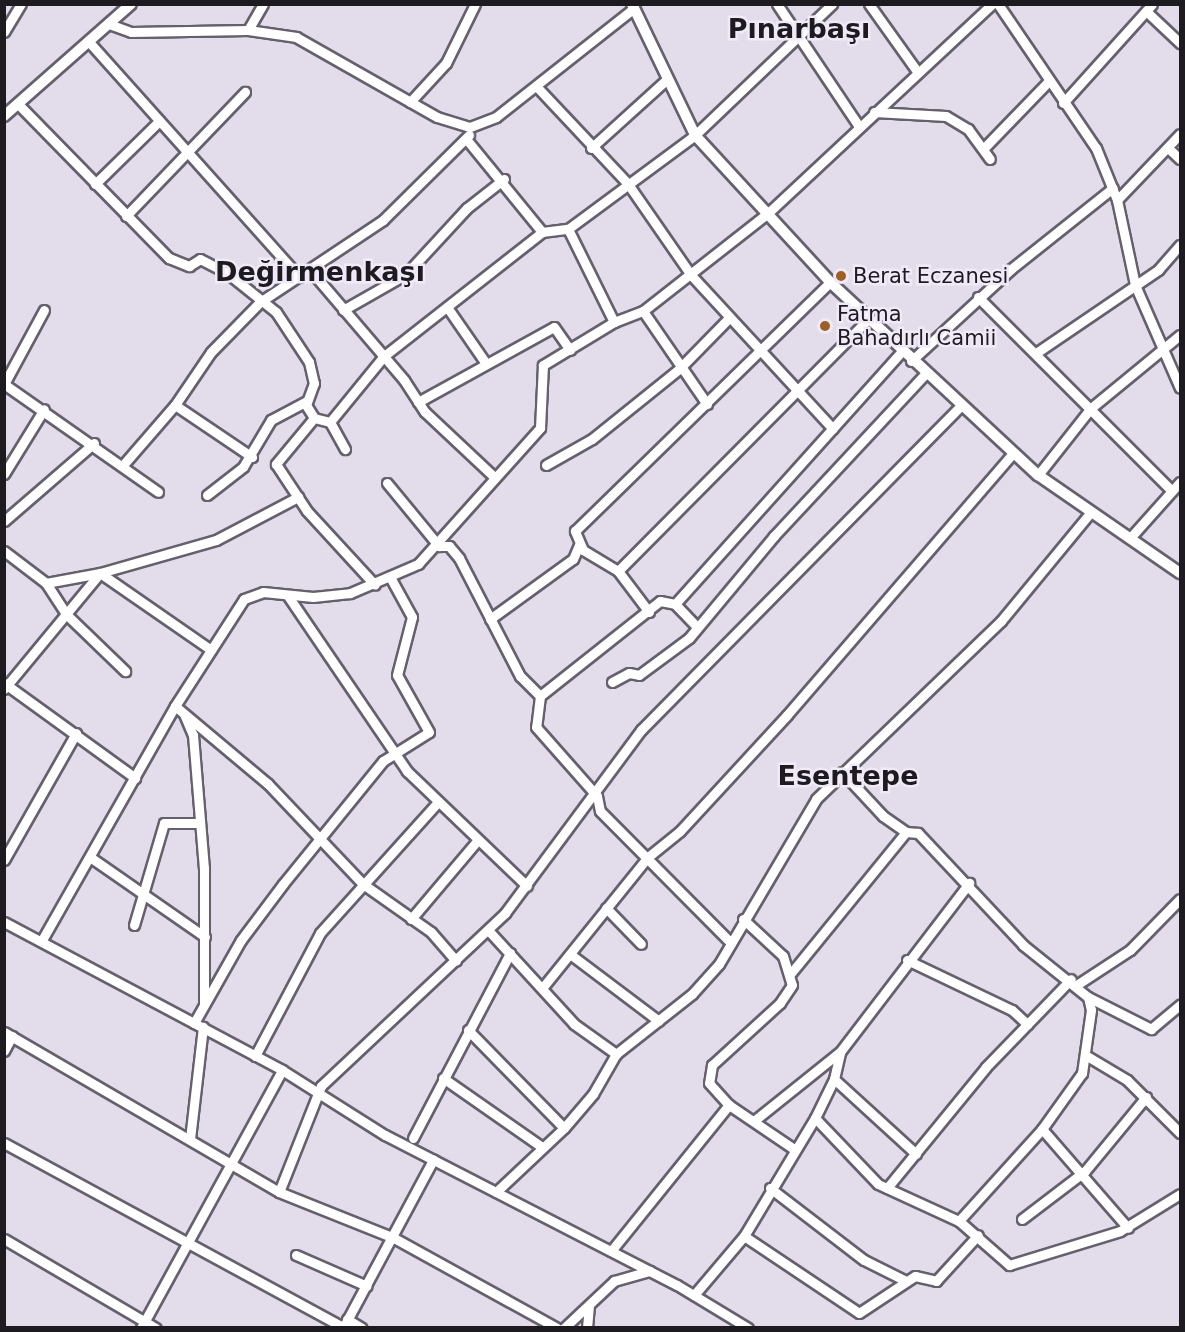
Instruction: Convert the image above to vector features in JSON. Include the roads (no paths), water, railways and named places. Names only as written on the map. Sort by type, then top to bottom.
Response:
[{"type":"main road","points":[[4,116],[90,43],[131,4]]},
{"type":"main road","points":[[635,6],[695,135],[720,168],[768,213],[830,282],[901,352],[1013,453],[1038,475],[1090,513],[1180,573]]},
{"type":"street","points":[[4,32],[21,4]]},
{"type":"street","points":[[248,30],[263,4]]},
{"type":"street","points":[[410,102],[446,63],[475,4]]},
{"type":"street","points":[[777,4],[858,125]]},
{"type":"street","points":[[330,422],[384,356],[542,232],[568,229],[695,135],[832,4]]},
{"type":"street","points":[[869,4],[916,70]]},
{"type":"street","points":[[42,940],[135,778],[179,709],[211,650],[252,593],[288,596],[350,593],[375,585],[439,546],[492,475],[540,428],[543,366],[614,322],[643,312],[768,213],[916,70],[992,4]]},
{"type":"street","points":[[999,4],[1048,82],[1096,148],[1117,200],[1135,285],[1180,388]]},
{"type":"street","points":[[110,24],[131,32],[177,34],[248,30],[321,47],[410,102],[454,125],[471,127],[496,117],[537,87],[635,6]]},
{"type":"street","points":[[1063,103],[1149,8],[1180,43]]},
{"type":"street","points":[[90,43],[299,277]]},
{"type":"street","points":[[591,148],[667,79]]},
{"type":"street","points":[[983,149],[1048,82]]},
{"type":"street","points":[[537,87],[591,148],[628,184],[691,275],[833,429]]},
{"type":"street","points":[[126,216],[190,153],[244,92]]},
{"type":"street","points":[[18,104],[169,258],[189,266],[200,260],[226,272],[260,302],[276,312],[309,362],[314,383],[306,401],[271,420],[252,456],[207,495]]},
{"type":"street","points":[[874,112],[946,116],[968,129],[990,159]]},
{"type":"street","points":[[95,184],[159,121]]},
{"type":"street","points":[[123,465],[175,405],[211,352],[260,302],[311,271],[383,220],[467,140],[471,127]]},
{"type":"street","points":[[1117,200],[1180,134]]},
{"type":"street","points":[[467,140],[504,179],[542,232]]},
{"type":"street","points":[[1168,147],[1180,159]]},
{"type":"street","points":[[343,310],[406,274],[467,208],[504,179]]},
{"type":"street","points":[[911,361],[978,297],[1113,188]]},
{"type":"street","points":[[568,229],[614,322]]},
{"type":"street","points":[[1036,353],[1135,285],[1180,245]]},
{"type":"street","points":[[311,271],[384,356],[418,402],[492,475]]},
{"type":"street","points":[[490,619],[573,559],[579,544],[579,526],[830,282]]},
{"type":"street","points":[[978,297],[1172,491]]},
{"type":"street","points":[[447,308],[485,362]]},
{"type":"street","points":[[44,310],[4,384],[94,443],[158,492]]},
{"type":"street","points":[[643,312],[679,369],[707,404]]},
{"type":"street","points":[[546,465],[592,439],[679,369],[729,318]]},
{"type":"street","points":[[618,572],[868,319]]},
{"type":"street","points":[[418,402],[485,362],[554,327],[570,350]]},
{"type":"street","points":[[1038,475],[1091,408],[1180,335]]},
{"type":"street","points":[[675,604],[901,352]]},
{"type":"street","points":[[612,682],[639,675],[697,627],[774,536],[925,374]]},
{"type":"street","points":[[306,401],[314,418]]},
{"type":"street","points":[[175,405],[252,456]]},
{"type":"street","points":[[279,1192],[316,1094],[488,930],[527,886],[597,796],[641,730],[960,406]]},
{"type":"street","points":[[4,474],[44,409]]},
{"type":"street","points":[[314,418],[330,422],[345,449]]},
{"type":"street","points":[[314,418],[276,464],[298,497],[375,585]]},
{"type":"street","points":[[4,521],[94,443]]},
{"type":"street","points":[[543,987],[648,856],[680,831],[787,715],[1013,453]]},
{"type":"street","points":[[1130,538],[1180,482]]},
{"type":"street","points":[[387,483],[439,546]]},
{"type":"street","points":[[46,583],[100,573],[216,540],[298,497]]},
{"type":"street","points":[[496,1192],[564,1128],[593,1094],[616,1054],[692,994],[731,943],[743,919],[816,799],[1001,621],[1090,513]]},
{"type":"street","points":[[579,544],[618,572],[649,612]]},
{"type":"street","points":[[439,546],[449,546],[459,558],[520,676],[540,696]]},
{"type":"street","points":[[4,551],[46,583],[67,615],[125,671]]},
{"type":"street","points":[[100,573],[5,686],[76,734],[135,778]]},
{"type":"street","points":[[100,573],[211,650]]},
{"type":"street","points":[[194,1023],[241,940],[383,760],[424,738],[430,727],[398,675],[412,617],[390,577]]},
{"type":"street","points":[[288,596],[396,753],[436,804],[527,886]]},
{"type":"street","points":[[697,627],[675,604],[660,601],[540,696],[536,727],[597,796],[600,811],[648,856],[731,943]]},
{"type":"street","points":[[179,709],[193,735],[205,937],[204,1005]]},
{"type":"street","points":[[179,709],[268,784],[363,884],[431,932],[456,962]]},
{"type":"street","points":[[4,860],[76,734]]},
{"type":"street","points":[[842,772],[906,832],[918,833],[969,883],[1023,945],[1075,981],[1088,997],[1151,1029],[1180,1005]]},
{"type":"street","points":[[255,1056],[306,954],[363,884],[436,804]]},
{"type":"street","points":[[134,925],[144,898],[164,823],[200,823]]},
{"type":"street","points":[[794,1149],[755,1120],[729,1105],[709,1083],[712,1065],[789,994],[791,973],[906,832]]},
{"type":"street","points":[[411,919],[477,841]]},
{"type":"street","points":[[90,857],[144,898],[205,937]]},
{"type":"street","points":[[755,1120],[840,1052],[907,960],[969,883]]},
{"type":"street","points":[[887,1188],[1027,1024],[1075,981],[1130,950],[1180,899]]},
{"type":"street","points":[[606,908],[641,944]]},
{"type":"street","points":[[743,919],[771,942],[791,973]]},
{"type":"street","points":[[4,922],[42,940],[282,1070],[316,1094],[433,1160],[650,1271],[748,1328]]},
{"type":"street","points":[[488,930],[543,987],[574,1024],[616,1054]]},
{"type":"street","points":[[413,1138],[510,953]]},
{"type":"street","points":[[570,954],[659,1021]]},
{"type":"street","points":[[907,960],[1012,1010],[1027,1024]]},
{"type":"street","points":[[958,1221],[1042,1129],[1082,1073],[1087,1056],[1088,997]]},
{"type":"street","points":[[190,1139],[203,1028]]},
{"type":"street","points":[[468,1030],[564,1128]]},
{"type":"street","points":[[4,1051],[8,1034],[279,1192],[394,1238],[557,1328]]},
{"type":"street","points":[[694,1295],[744,1236],[770,1188],[815,1118],[834,1079],[840,1052]]},
{"type":"street","points":[[1087,1056],[1146,1097],[1180,1133]]},
{"type":"street","points":[[143,1324],[228,1161],[282,1070]]},
{"type":"street","points":[[443,1078],[542,1147]]},
{"type":"street","points":[[834,1079],[916,1154]]},
{"type":"street","points":[[1022,1219],[1081,1172],[1146,1097]]},
{"type":"street","points":[[611,1251],[729,1105]]},
{"type":"street","points":[[815,1118],[887,1188],[958,1221],[1009,1265],[1128,1228],[1180,1194]]},
{"type":"street","points":[[1042,1129],[1128,1228]]},
{"type":"street","points":[[4,1143],[186,1245],[345,1325],[362,1328]]},
{"type":"street","points":[[345,1325],[394,1238],[433,1160]]},
{"type":"street","points":[[770,1188],[864,1260],[906,1281]]},
{"type":"street","points":[[744,1236],[859,1313],[915,1276],[936,1281],[978,1236]]},
{"type":"street","points":[[4,1239],[143,1324],[156,1328]]},
{"type":"street","points":[[296,1255],[367,1286]]},
{"type":"street","points":[[564,1328],[589,1307],[614,1281],[650,1271]]},
{"type":"street","points":[[587,1328],[589,1307]]},
{"type":"place","name":"Berat Eczanesi","points":[[841,276]]},
{"type":"place","name":"Fatma Bahadırlı Camii","points":[[825,326]]},
{"type":"district","name":"Pınarbaşı","points":[[799,29]]},
{"type":"district","name":"Değirmenkaşı","points":[[320,272]]},
{"type":"district","name":"Esentepe","points":[[848,776]]}]
